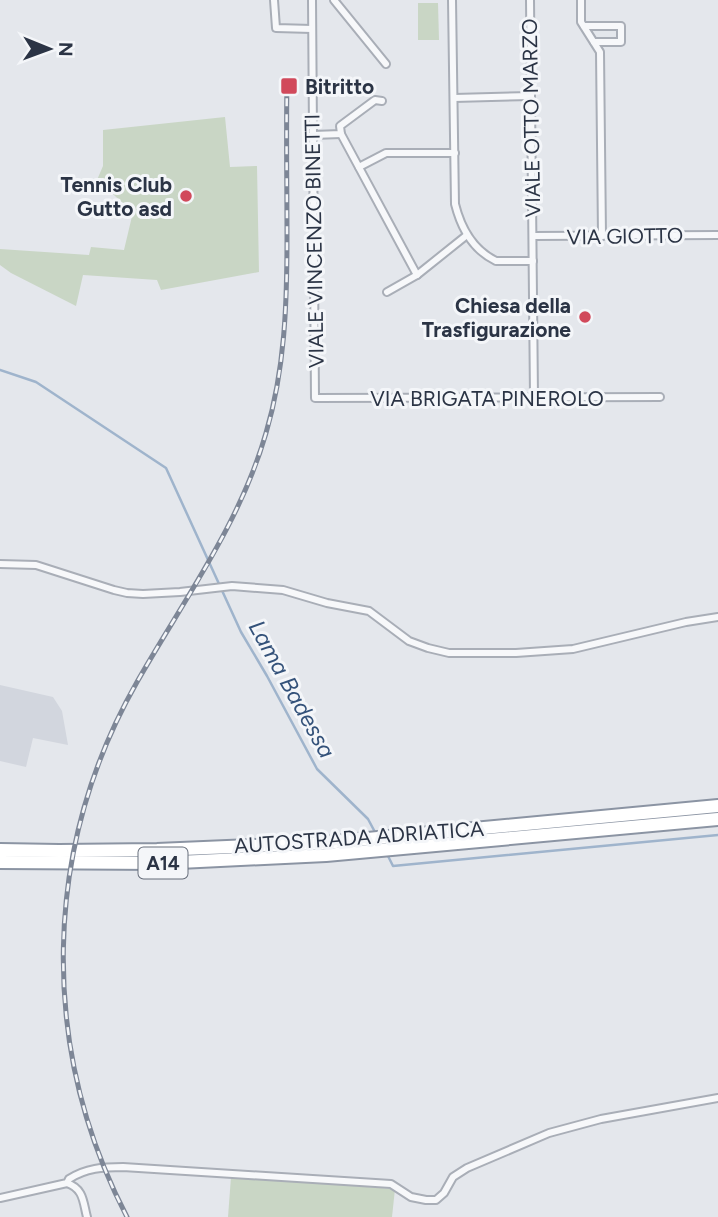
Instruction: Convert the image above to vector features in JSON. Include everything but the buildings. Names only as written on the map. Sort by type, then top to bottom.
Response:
[{"type":"highway","name":"AUTOSTRADA ADRIATICA","points":[[396,843],[718,806]]},
{"type":"highway","name":"AUTOSTRADA ADRIATICA","points":[[0,862],[159,863],[718,819]]},
{"type":"highway","name":"AUTOSTRADA ADRIATICA","points":[[0,850],[326,849]]},
{"type":"street","points":[[274,0],[276,29],[312,29]]},
{"type":"street","name":"VIALE VINCENZO BINETTI","points":[[312,0],[315,398]]},
{"type":"street","points":[[334,0],[386,64]]},
{"type":"street","points":[[452,0],[455,204],[459,219],[467,235],[481,252],[492,260],[533,261]]},
{"type":"street","name":"VIALE OTTO MARZO","points":[[530,0],[534,397]]},
{"type":"street","points":[[581,0],[581,22],[600,52],[602,236]]},
{"type":"street","points":[[584,26],[621,26],[621,41],[594,42]]},
{"type":"street","points":[[454,97],[531,96]]},
{"type":"street","points":[[382,100],[375,100],[340,126],[341,135],[417,275]]},
{"type":"street","points":[[313,135],[341,135]]},
{"type":"street","points":[[359,167],[386,153],[455,153]]},
{"type":"street","points":[[387,292],[417,275],[467,235]]},
{"type":"street","name":"VIA GIOTTO","points":[[533,236],[718,235]]},
{"type":"street","name":"VIA BRIGATA PINEROLO","points":[[315,398],[660,397]]},
{"type":"street","points":[[0,564],[36,565],[127,593],[180,592],[232,586],[283,590],[327,603],[369,611],[409,641],[449,653],[516,653],[573,649],[686,621],[718,617]]},
{"type":"street","points":[[67,1183],[74,1175],[88,1170],[122,1167],[391,1184],[411,1197],[436,1200],[444,1193],[453,1177],[467,1168],[549,1133],[601,1119],[718,1098]]},
{"type":"street","points":[[0,1198],[67,1183],[78,1188],[87,1217]]},
{"type":"shaded area","points":[[0,685],[53,697],[62,711],[68,745],[33,738],[26,767],[0,761]]},
{"type":"green space","points":[[418,3],[438,3],[439,40],[418,40]]},
{"type":"green space","name":"Tennis Club Gutto asd","points":[[225,117],[230,167],[257,166],[259,272],[161,290],[157,280],[83,275],[76,306],[0,265],[0,249],[89,255],[91,247],[124,250],[133,212],[97,180],[103,166],[103,130]]},
{"type":"green space","points":[[231,1177],[395,1189],[392,1217],[228,1217]]},
{"type":"waterway","name":"Lama Badessa","points":[[0,370],[36,382],[166,468],[241,632],[317,769],[368,819],[376,834]]},
{"type":"waterway","name":"Lama Badessa","points":[[386,852],[393,866],[718,835]]},
{"type":"railway","points":[[127,1217],[98,1152],[78,1085],[66,1017],[63,948],[69,880],[83,812],[106,746],[137,682],[226,530],[255,467],[266,433],[281,360],[285,311],[287,81]]},
{"type":"place","name":"Bitritto","points":[[289,86]]},
{"type":"place","name":"Tennis Club Gutto asd","points":[[186,196]]},
{"type":"place","name":"Chiesa della Trasfigurazione","points":[[585,317]]}]
